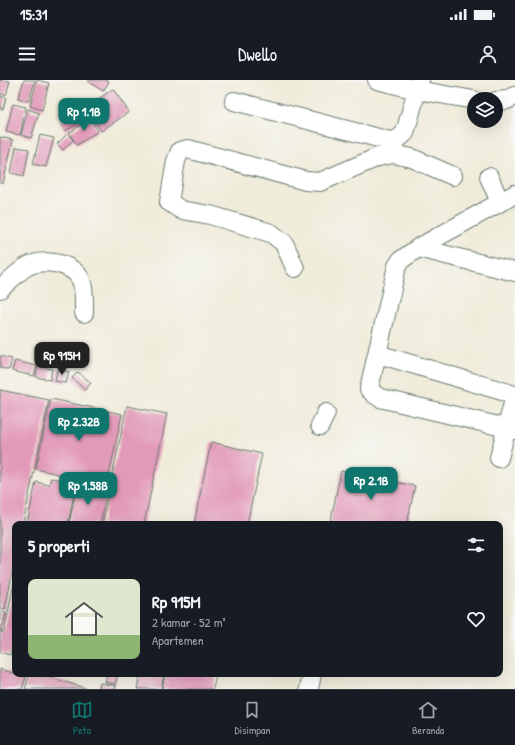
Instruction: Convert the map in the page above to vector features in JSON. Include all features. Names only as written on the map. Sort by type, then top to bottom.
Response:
[{"type":"lane","points":[[377,80],[419,85],[467,98]]},
{"type":"lane","points":[[234,101],[390,141],[398,139],[405,133],[419,85]]},
{"type":"lane","points":[[503,100],[515,96]]},
{"type":"lane","points":[[295,268],[284,243],[271,233],[210,215],[181,210],[169,202],[176,161],[180,151],[188,149],[306,181],[320,182],[378,157],[393,154],[412,158],[454,176]]},
{"type":"lane","points":[[489,177],[507,198],[418,248],[401,260],[397,266],[369,389],[380,398],[511,429]]},
{"type":"lane","points":[[418,248],[515,272]]},
{"type":"lane","points":[[0,289],[26,267],[37,262],[48,261],[69,268],[81,279],[84,296],[84,313]]},
{"type":"lane","points":[[378,354],[515,395],[511,429],[499,458]]},
{"type":"lane","points":[[309,689],[311,677]]},
{"type":"building","points":[[0,80],[10,81],[6,95],[0,94]]},
{"type":"building","points":[[24,80],[35,80],[29,101],[18,98]]},
{"type":"building","points":[[37,80],[49,83],[42,110],[30,106]]},
{"type":"building","points":[[106,80],[109,82],[103,91],[87,81]]},
{"type":"building","points":[[113,89],[129,112],[101,131],[85,108]]},
{"type":"building","points":[[0,96],[6,98],[3,109],[0,109]]},
{"type":"building","points":[[13,104],[26,107],[20,135],[6,132]]},
{"type":"building","points":[[28,109],[39,113],[31,138],[21,135]]},
{"type":"building","points":[[81,110],[86,119],[65,131],[60,122]]},
{"type":"building","points":[[90,119],[98,131],[77,145],[69,133]]},
{"type":"building","points":[[67,134],[73,140],[63,150],[57,144]]},
{"type":"building","points":[[40,135],[54,138],[46,167],[33,164]]},
{"type":"building","points":[[0,137],[13,140],[3,184],[0,183]]},
{"type":"building","points":[[16,147],[29,149],[24,176],[11,173]]},
{"type":"building","points":[[0,356],[12,359],[9,370],[0,368]]},
{"type":"building","points":[[15,361],[37,366],[34,376],[12,371]]},
{"type":"building","points":[[38,366],[52,369],[50,380],[36,377]]},
{"type":"building","points":[[57,370],[69,372],[66,383],[55,381]]},
{"type":"building","points":[[78,372],[91,383],[85,390],[72,378]]},
{"type":"building","points":[[0,390],[49,400],[24,521],[12,521],[12,575],[5,609],[0,608]]},
{"type":"building","points":[[51,399],[122,414],[107,485],[36,469]]},
{"type":"building","points":[[127,406],[167,414],[145,521],[103,521]]},
{"type":"building","points":[[211,442],[262,454],[248,521],[195,521]]},
{"type":"building","points":[[341,471],[415,486],[408,521],[331,521]]},
{"type":"building","points":[[51,478],[76,483],[69,521],[28,521],[36,482],[49,485]]},
{"type":"building","points":[[77,485],[107,491],[101,521],[70,521]]},
{"type":"building","points":[[12,593],[12,647],[10,655],[0,652],[0,611],[6,613],[1,632],[4,632]]},
{"type":"building","points":[[0,669],[12,673],[12,677],[26,677],[22,689],[0,689]]},
{"type":"building","points":[[29,677],[50,677],[88,689],[25,689]]},
{"type":"building","points":[[106,677],[117,677],[115,684],[105,682]]},
{"type":"building","points":[[139,677],[163,677],[161,689],[137,689]]},
{"type":"building","points":[[164,677],[215,677],[213,689],[162,689]]},
{"type":"building","points":[[100,683],[116,686],[115,689],[99,689]]}]
